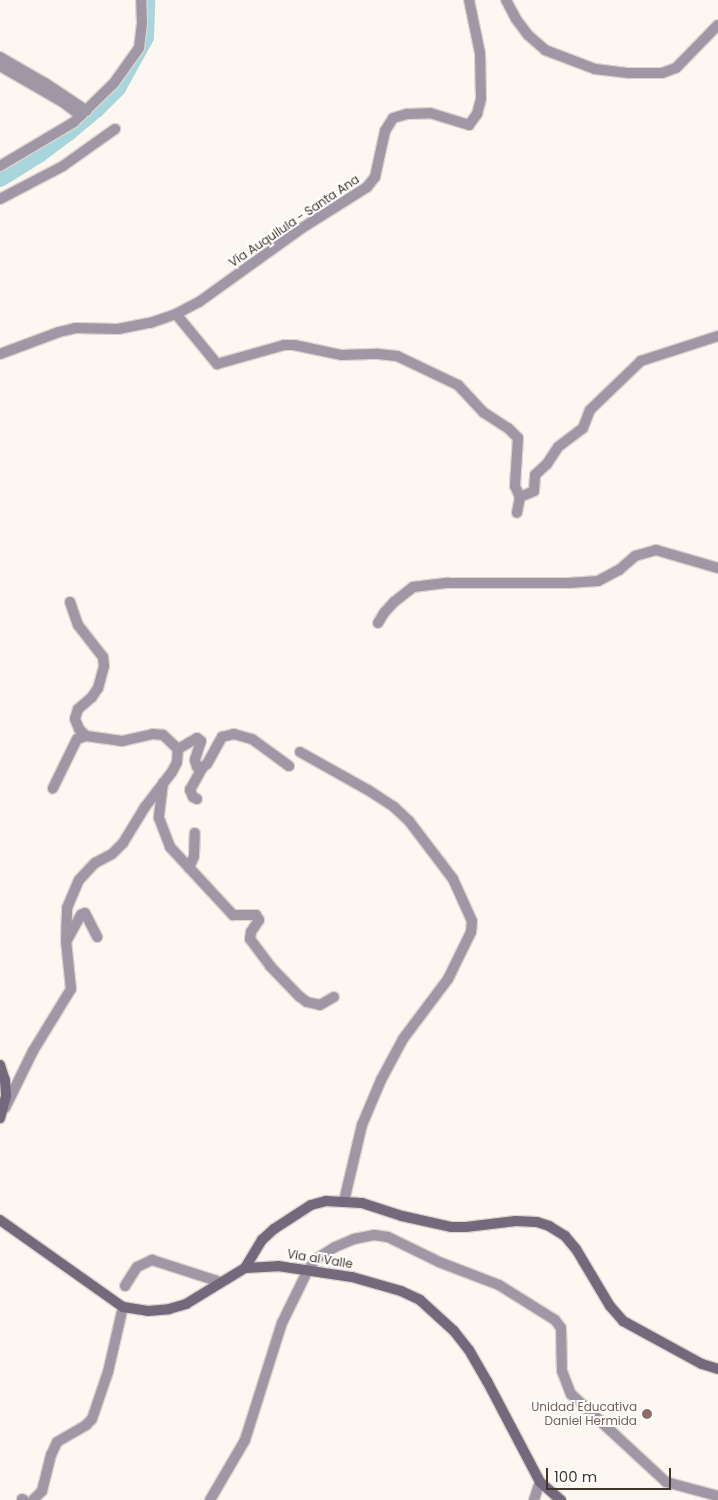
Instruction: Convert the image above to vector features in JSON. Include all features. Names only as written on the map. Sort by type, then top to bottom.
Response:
[{"type":"main road","points":[[0,1065],[5,1080],[1,1115]]},
{"type":"main road","points":[[245,1268],[262,1240],[286,1220],[311,1205],[326,1201],[362,1202],[402,1216],[451,1227],[516,1221],[537,1222],[549,1226],[565,1236],[576,1249],[610,1306],[623,1321],[702,1364],[718,1369]]},
{"type":"main road","name":"Via al Valle","points":[[0,1220],[123,1307],[148,1311],[169,1309],[186,1304],[245,1268],[278,1266],[352,1277],[401,1291],[429,1306],[469,1350],[540,1482]]},
{"type":"main road","points":[[540,1482],[561,1500]]},
{"type":"street","points":[[0,166],[84,113],[114,83],[139,48],[142,24],[140,0]]},
{"type":"street","name":"Vía Auquilula - Santa Ana","points":[[0,354],[59,332],[76,328],[118,329],[150,323],[176,314],[199,302],[302,228],[367,187],[375,177],[386,131],[393,118],[407,114],[430,113],[469,125],[477,114],[481,99],[480,54],[469,0]]},
{"type":"street","points":[[506,0],[516,19],[528,35],[545,50],[595,69],[629,73],[662,73],[676,68],[688,58],[718,25]]},
{"type":"street","points":[[0,57],[45,82],[84,113]]},
{"type":"street","points":[[0,66],[84,113]]},
{"type":"street","points":[[0,199],[63,166],[115,129]]},
{"type":"street","points":[[176,314],[217,364],[284,345],[294,345],[342,355],[378,354],[397,356],[439,374],[458,385],[483,412],[508,428],[518,438],[515,486],[520,497],[516,513]]},
{"type":"street","points":[[520,497],[534,491],[535,475],[547,464],[558,447],[583,428],[590,410],[641,361],[718,336]]},
{"type":"street","points":[[378,623],[384,613],[405,592],[413,587],[432,584],[598,581],[619,570],[635,556],[656,550],[718,568]]},
{"type":"street","points":[[70,602],[78,625],[103,657],[104,666],[95,692],[78,709],[75,719],[79,729],[86,736]]},
{"type":"street","points":[[53,788],[77,739],[86,736],[122,741],[153,734],[163,735],[178,749]]},
{"type":"street","points":[[197,799],[193,797],[190,790],[222,737],[227,734],[252,739],[289,766]]},
{"type":"street","points":[[178,749],[197,738],[201,741],[195,760],[197,767],[202,768]]},
{"type":"street","points":[[1,1115],[33,1051],[71,989],[66,941],[67,908],[79,880],[95,862],[112,854],[123,843],[145,806],[177,762],[178,749]]},
{"type":"street","points":[[300,752],[368,790],[394,807],[409,821],[453,879],[472,921],[471,932],[448,980],[403,1039],[380,1080],[362,1125],[344,1201]]},
{"type":"street","points":[[163,782],[159,818],[163,833],[170,847],[233,915],[256,915],[259,920],[251,932],[250,939],[270,966],[299,996],[307,1002],[320,1005],[334,996]]},
{"type":"street","points":[[189,868],[194,856],[195,833]]},
{"type":"street","points":[[66,941],[85,913],[97,938]]},
{"type":"street","points":[[210,1500],[244,1440],[282,1323],[308,1270],[316,1259],[335,1247],[354,1239],[374,1235],[388,1237],[439,1262],[474,1273],[516,1294],[555,1320],[561,1328],[562,1372],[571,1394],[666,1482],[718,1496]]},
{"type":"street","points":[[124,1286],[137,1267],[152,1260],[220,1282]]},
{"type":"street","points":[[33,1500],[42,1491],[51,1455],[57,1442],[82,1428],[92,1419],[108,1372],[123,1307]]},
{"type":"street","points":[[534,1500],[540,1482]]},
{"type":"waterway","points":[[0,179],[40,154],[67,134],[96,110],[118,88],[146,37],[147,0]]},
{"type":"place","name":"Unidad Educativa Daniel Hermida","points":[[647,1414]]}]
